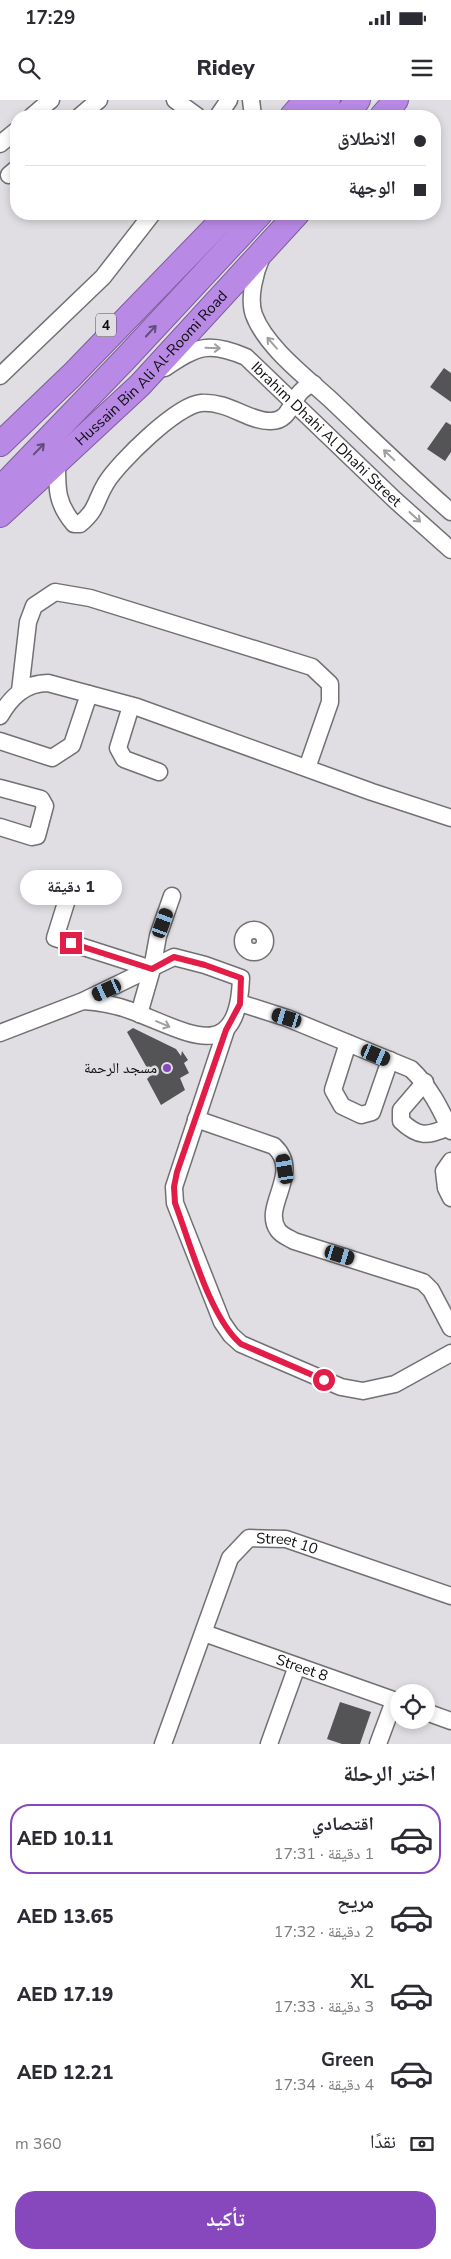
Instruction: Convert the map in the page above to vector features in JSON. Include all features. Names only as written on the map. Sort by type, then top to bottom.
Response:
[{"type":"highway","points":[[297,110],[306,100]]},
{"type":"highway","points":[[319,110],[328,100]]},
{"type":"highway","points":[[350,110],[358,100]]},
{"type":"highway","points":[[387,110],[396,100]]},
{"type":"highway","name":"4","points":[[0,432],[64,369],[201,220]]},
{"type":"highway","points":[[0,444],[72,375],[222,220]]},
{"type":"highway","points":[[0,489],[126,358],[254,220]]},
{"type":"highway","name":"Hussain Bin Ali Al-Roomi Road","points":[[1,515],[140,385],[292,220]]},
{"type":"street","points":[[41,110],[51,100]]},
{"type":"street","points":[[87,110],[98,100]]},
{"type":"street","points":[[174,100],[188,110]]},
{"type":"street","points":[[0,144],[10,136]]},
{"type":"street","points":[[0,376],[103,277],[147,220]]},
{"type":"street","name":"Ibrahim Dhahi Al Dhahi Street","points":[[264,250],[257,268],[254,284],[254,314],[262,331],[314,384],[451,512]]},
{"type":"street","name":"Ibrahim Dhahi Al Dhahi Street","points":[[140,385],[190,351],[209,347],[228,349],[246,357],[395,500],[451,550]]},
{"type":"street","points":[[58,462],[58,493],[63,511],[74,524],[80,524],[92,515],[107,482],[142,444],[178,412],[200,403],[221,404],[270,422],[283,418],[295,402],[298,393],[305,386],[314,384]]},
{"type":"street","points":[[20,691],[28,622],[34,606],[55,592],[90,598],[312,667],[330,684],[330,702],[307,768]]},
{"type":"street","points":[[0,716],[8,703],[20,691],[36,683],[48,683],[131,706],[451,818]]},
{"type":"street","points":[[0,741],[52,758],[72,744],[89,694]]},
{"type":"street","points":[[131,706],[118,748],[124,759],[159,772]]},
{"type":"street","points":[[0,788],[41,799],[45,806],[37,836],[32,837],[0,827]]},
{"type":"street","points":[[70,890],[55,938],[152,969]]},
{"type":"street","points":[[139,1014],[152,969],[158,936],[172,896]]},
{"type":"street","points":[[250,953],[241,978],[240,1004],[226,1030],[177,1172],[174,1187],[175,1203],[214,1305],[231,1335],[241,1344],[352,1390],[380,1389],[395,1384],[451,1353]]},
{"type":"street","points":[[0,1033],[83,1001],[174,957],[205,965],[241,978]]},
{"type":"street","points":[[83,1001],[104,1002],[174,1029],[199,1035],[211,1037],[226,1030]]},
{"type":"street","points":[[240,1004],[287,1018],[411,1069],[424,1082],[450,1129],[431,1134],[412,1132],[401,1121],[401,1110],[424,1082]]},
{"type":"street","points":[[348,1043],[333,1090],[342,1106],[361,1115],[372,1112],[390,1060]]},
{"type":"street","points":[[196,1119],[274,1146],[279,1151],[285,1169],[274,1216],[279,1232],[294,1242],[423,1282],[431,1290],[451,1328]]},
{"type":"street","points":[[451,1162],[444,1171],[446,1188],[451,1198]]},
{"type":"street","name":"Street 10","points":[[163,1744],[230,1558],[248,1538],[286,1539],[451,1596]]},
{"type":"street","name":"Street 8","points":[[204,1633],[390,1699]]},
{"type":"street","points":[[269,1744],[297,1666]]},
{"type":"street","points":[[378,1744],[390,1715]]},
{"type":"street","points":[[435,1715],[451,1721]]},
{"type":"building","points":[[444,368],[451,373],[451,402],[430,387]]},
{"type":"building","points":[[446,422],[451,425],[451,452],[445,461],[427,449]]},
{"type":"building","name":"مسجد الرحمة","points":[[133,1028],[176,1049],[181,1056],[182,1051],[188,1060],[184,1063],[189,1073],[180,1078],[185,1090],[161,1105],[147,1079],[151,1075],[127,1032]]},
{"type":"building","points":[[340,1702],[371,1712],[360,1744],[342,1744],[327,1739]]},
{"type":"place","name":"مسجد الرحمة","points":[[167,1068]]},
{"type":"route","points":[[71,943],[152,969],[174,957],[205,965],[241,978],[240,1004],[226,1030],[177,1172],[174,1187],[175,1203],[214,1305],[231,1335],[241,1344],[324,1380]]}]
